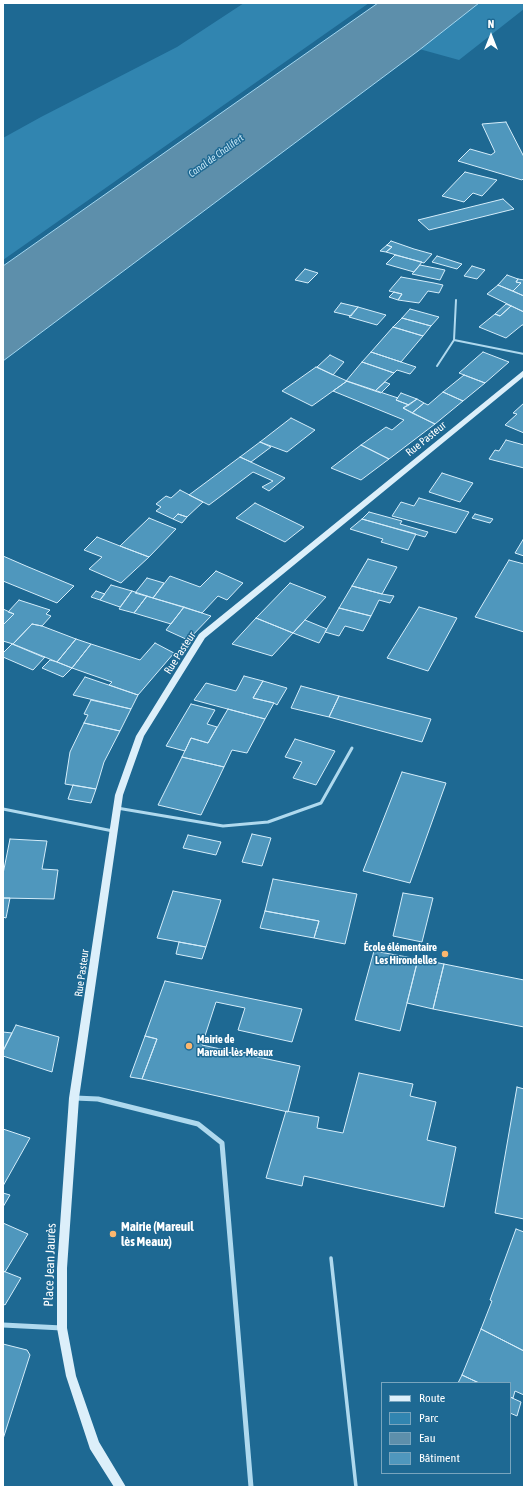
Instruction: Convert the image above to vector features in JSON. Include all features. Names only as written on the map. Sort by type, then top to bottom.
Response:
[{"type":"street","name":"Rue Pasteur","points":[[84,1033],[119,795],[140,736],[202,636],[520,377],[524,372]]},
{"type":"street","name":"Place Jean Jaurès","points":[[84,1033],[74,1098],[62,1268],[62,1328],[71,1376],[94,1445],[120,1487]]},
{"type":"street","points":[[74,1098],[98,1099],[198,1124],[222,1143],[251,1487]]},
{"type":"street","points":[[3,1325],[62,1328]]},
{"type":"lane","points":[[437,366],[454,340],[456,300]]},
{"type":"lane","points":[[454,340],[524,354]]},
{"type":"lane","points":[[117,808],[223,826],[268,822],[321,803],[352,748]]},
{"type":"lane","points":[[3,809],[114,832]]},
{"type":"lane","points":[[331,1258],[356,1487]]},
{"type":"green space","points":[[244,3],[369,3],[3,260],[3,138],[177,47]]},
{"type":"green space","points":[[469,3],[524,3],[524,9],[459,60],[412,47]]},
{"type":"water","name":"Canal de Chalifert","points":[[378,3],[479,3],[418,51],[3,361],[3,266]]},
{"type":"building","points":[[506,122],[524,157],[524,178],[522,180],[458,161],[470,149],[491,155],[495,152],[482,124]]},
{"type":"building","points":[[465,172],[497,180],[482,196],[473,193],[464,202],[442,196]]},
{"type":"building","points":[[503,199],[514,209],[429,230],[418,220]]},
{"type":"building","points":[[391,241],[432,254],[424,263],[386,252],[392,247],[387,245]]},
{"type":"building","points":[[387,245],[392,247],[386,252],[380,251]]},
{"type":"building","points":[[395,255],[422,262],[414,272],[386,264]]},
{"type":"building","points":[[437,256],[462,264],[457,269],[432,262]]},
{"type":"building","points":[[420,265],[445,270],[440,280],[412,274]]},
{"type":"building","points":[[472,266],[485,270],[477,279],[464,276]]},
{"type":"building","points":[[305,269],[318,273],[308,283],[295,280]]},
{"type":"building","points":[[507,275],[518,279],[516,282],[521,283],[513,291],[498,285]]},
{"type":"building","points":[[401,277],[443,285],[439,293],[428,291],[419,303],[398,300],[402,294],[389,291]]},
{"type":"building","points":[[518,279],[524,280],[524,296],[513,291],[521,283],[516,282]]},
{"type":"building","points":[[498,285],[524,296],[524,312],[487,294]]},
{"type":"building","points":[[394,292],[402,294],[398,300],[389,297]]},
{"type":"building","points":[[341,303],[358,307],[351,316],[334,312]]},
{"type":"building","points":[[506,304],[511,306],[500,316],[495,314]]},
{"type":"building","points":[[511,306],[524,312],[524,325],[506,338],[479,327],[495,314],[500,316]]},
{"type":"building","points":[[358,307],[386,315],[377,325],[349,317]]},
{"type":"building","points":[[410,309],[439,317],[431,326],[402,318]]},
{"type":"building","points":[[402,318],[431,326],[423,336],[393,327]]},
{"type":"building","points":[[393,327],[423,336],[401,362],[371,352]]},
{"type":"building","points":[[371,352],[416,367],[410,374],[397,370],[394,373],[362,362]]},
{"type":"building","points":[[483,352],[509,362],[485,383],[459,373]]},
{"type":"building","points":[[330,355],[344,362],[333,375],[317,367]]},
{"type":"building","points":[[362,362],[394,373],[375,391],[346,381]]},
{"type":"building","points":[[316,367],[347,381],[312,406],[282,391]]},
{"type":"building","points":[[464,375],[485,383],[463,401],[443,392]]},
{"type":"building","points":[[347,381],[398,398],[396,400],[409,405],[403,408],[435,424],[389,459],[361,445],[386,427],[392,430],[404,420],[333,391]]},
{"type":"building","points":[[385,382],[390,384],[381,393],[375,391]]},
{"type":"building","points":[[443,392],[463,401],[435,424],[412,413],[424,403],[428,405]]},
{"type":"building","points":[[401,393],[417,399],[409,405],[396,400]]},
{"type":"building","points":[[417,399],[424,403],[412,413],[403,408]]},
{"type":"building","points":[[524,403],[524,433],[505,425],[517,414],[513,413]]},
{"type":"building","points":[[291,418],[315,430],[287,452],[260,442]]},
{"type":"building","points":[[506,440],[524,445],[524,468],[489,459],[495,450],[499,451]]},
{"type":"building","points":[[260,442],[271,447],[251,462],[240,457]]},
{"type":"building","points":[[361,445],[389,459],[361,480],[331,468]]},
{"type":"building","points":[[240,457],[285,478],[269,491],[262,487],[273,481],[253,472],[209,505],[189,495]]},
{"type":"building","points":[[442,473],[473,483],[460,502],[429,492]]},
{"type":"building","points":[[180,490],[203,502],[187,517],[178,514],[173,519],[156,511],[161,507],[156,504],[166,496],[171,498]]},
{"type":"building","points":[[419,498],[469,512],[456,533],[392,516],[401,502],[414,506]]},
{"type":"building","points":[[255,503],[304,527],[285,542],[236,518]]},
{"type":"building","points":[[369,512],[402,521],[400,524],[428,532],[425,537],[362,519]]},
{"type":"building","points":[[178,514],[187,517],[182,523],[173,519]]},
{"type":"building","points":[[475,514],[493,519],[490,523],[472,518]]},
{"type":"building","points":[[149,518],[176,529],[149,557],[120,546]]},
{"type":"building","points":[[362,519],[416,534],[408,550],[381,542],[383,539],[350,529]]},
{"type":"building","points":[[97,537],[149,557],[121,583],[89,569],[102,557],[84,550]]},
{"type":"building","points":[[524,538],[524,556],[515,553]]},
{"type":"building","points":[[3,556],[74,586],[57,603],[3,581]]},
{"type":"building","points":[[368,559],[397,567],[382,594],[352,586]]},
{"type":"building","points":[[509,560],[524,564],[524,632],[475,617]]},
{"type":"building","points":[[216,571],[243,583],[227,600],[218,596],[202,613],[153,598],[170,576],[200,587]]},
{"type":"building","points":[[147,578],[164,583],[153,598],[135,593]]},
{"type":"building","points":[[290,583],[326,597],[293,633],[256,618]]},
{"type":"building","points":[[111,585],[132,591],[120,607],[100,600]]},
{"type":"building","points":[[352,586],[394,596],[390,603],[379,600],[371,616],[339,608]]},
{"type":"building","points":[[96,591],[105,594],[100,600],[91,597]]},
{"type":"building","points":[[132,591],[147,596],[134,613],[119,609]]},
{"type":"building","points":[[147,596],[184,607],[171,624],[134,613]]},
{"type":"building","points":[[19,600],[50,610],[46,614],[51,616],[42,626],[32,624],[13,644],[3,641],[3,625],[14,614],[8,612]]},
{"type":"building","points":[[184,607],[211,616],[188,640],[166,630]]},
{"type":"building","points":[[419,607],[457,618],[428,671],[387,658]]},
{"type":"building","points":[[339,608],[371,616],[363,631],[345,626],[339,636],[325,632]]},
{"type":"building","points":[[3,609],[14,614],[3,625]]},
{"type":"building","points":[[256,618],[293,633],[272,656],[232,644]]},
{"type":"building","points":[[305,620],[327,629],[319,643],[293,633]]},
{"type":"building","points":[[32,624],[42,626],[76,639],[57,662],[13,644]]},
{"type":"building","points":[[76,639],[91,644],[72,668],[57,662]]},
{"type":"building","points":[[155,643],[174,653],[138,695],[109,685],[112,682],[72,668],[91,644],[140,660]]},
{"type":"building","points":[[12,644],[45,657],[33,670],[3,657],[3,653]]},
{"type":"building","points":[[50,660],[72,668],[63,677],[42,668]]},
{"type":"building","points":[[244,676],[263,681],[253,698],[274,703],[265,719],[194,700],[206,683],[236,691]]},
{"type":"building","points":[[85,677],[138,695],[131,709],[73,695]]},
{"type":"building","points":[[263,681],[287,688],[277,705],[253,698]]},
{"type":"building","points":[[301,686],[339,696],[329,717],[291,708]]},
{"type":"building","points":[[339,696],[431,719],[422,742],[329,717]]},
{"type":"building","points":[[91,700],[131,709],[120,731],[84,723],[88,715],[84,714]]},
{"type":"building","points":[[191,704],[215,710],[207,724],[217,727],[208,743],[191,738],[185,751],[166,746]]},
{"type":"building","points":[[228,709],[265,719],[247,753],[232,750],[224,767],[182,757],[191,738],[208,743]]},
{"type":"building","points":[[84,723],[120,731],[104,762],[96,789],[65,784],[70,752]]},
{"type":"building","points":[[295,739],[335,751],[316,785],[293,778],[302,762],[285,757]]},
{"type":"building","points":[[182,757],[224,767],[201,815],[158,805]]},
{"type":"building","points":[[402,772],[446,783],[410,883],[363,871]]},
{"type":"building","points":[[73,785],[96,789],[91,803],[68,799]]},
{"type":"building","points":[[252,834],[271,838],[262,866],[242,862]]},
{"type":"building","points":[[188,835],[221,842],[216,855],[183,848]]},
{"type":"building","points":[[10,839],[47,841],[42,869],[58,870],[54,899],[3,898],[3,874]]},
{"type":"building","points":[[273,879],[357,894],[345,944],[314,938],[319,921],[265,911]]},
{"type":"building","points":[[173,891],[221,900],[206,947],[157,938]]},
{"type":"building","points":[[403,893],[433,898],[422,942],[393,936]]},
{"type":"building","points":[[3,898],[10,898],[6,918],[3,917]]},
{"type":"building","points":[[265,911],[319,921],[314,938],[260,928]]},
{"type":"building","points":[[179,942],[206,947],[202,959],[176,954]]},
{"type":"building","points":[[374,951],[418,959],[400,1031],[355,1020]]},
{"type":"building","points":[[418,959],[444,964],[433,1009],[407,1003]]},
{"type":"building","points":[[444,964],[524,980],[524,1027],[433,1009]]},
{"type":"building","points":[[165,981],[302,1009],[292,1042],[238,1030],[245,1008],[216,1002],[202,1045],[300,1066],[288,1112],[142,1079],[157,1039],[145,1036]]},
{"type":"building","points":[[16,1025],[59,1037],[52,1072],[3,1056],[3,1051]]},
{"type":"building","points":[[3,1032],[12,1033],[3,1051]]},
{"type":"building","points":[[145,1036],[157,1039],[142,1079],[130,1077]]},
{"type":"building","points":[[359,1073],[413,1084],[410,1096],[436,1102],[427,1140],[456,1147],[444,1207],[304,1176],[302,1186],[266,1178],[286,1111],[319,1117],[317,1128],[343,1133]]},
{"type":"building","points":[[517,1087],[524,1089],[524,1219],[495,1213]]},
{"type":"building","points":[[3,1129],[30,1138],[3,1186]]},
{"type":"building","points":[[3,1193],[10,1195],[3,1207]]},
{"type":"building","points":[[3,1223],[28,1234],[5,1272],[3,1271]]},
{"type":"building","points":[[516,1229],[524,1232],[524,1351],[481,1329]]},
{"type":"building","points":[[3,1271],[21,1278],[5,1305],[3,1304]]},
{"type":"building","points":[[481,1329],[524,1351],[524,1395],[515,1391],[513,1398],[511,1397],[511,1382],[477,1382],[462,1375]]},
{"type":"building","points":[[3,1344],[27,1350],[30,1355],[3,1439]]},
{"type":"building","points":[[462,1375],[477,1382],[458,1382]]},
{"type":"building","points":[[511,1397],[521,1402],[517,1416],[511,1413]]},
{"type":"place","name":"École élémentaire Les Hirondelles","points":[[445,954]]},
{"type":"place","name":"Mairie de Mareuil-lès-Meaux","points":[[189,1046]]},
{"type":"place","name":"Mairie (Mareuil lès Meaux)","points":[[113,1234]]}]
